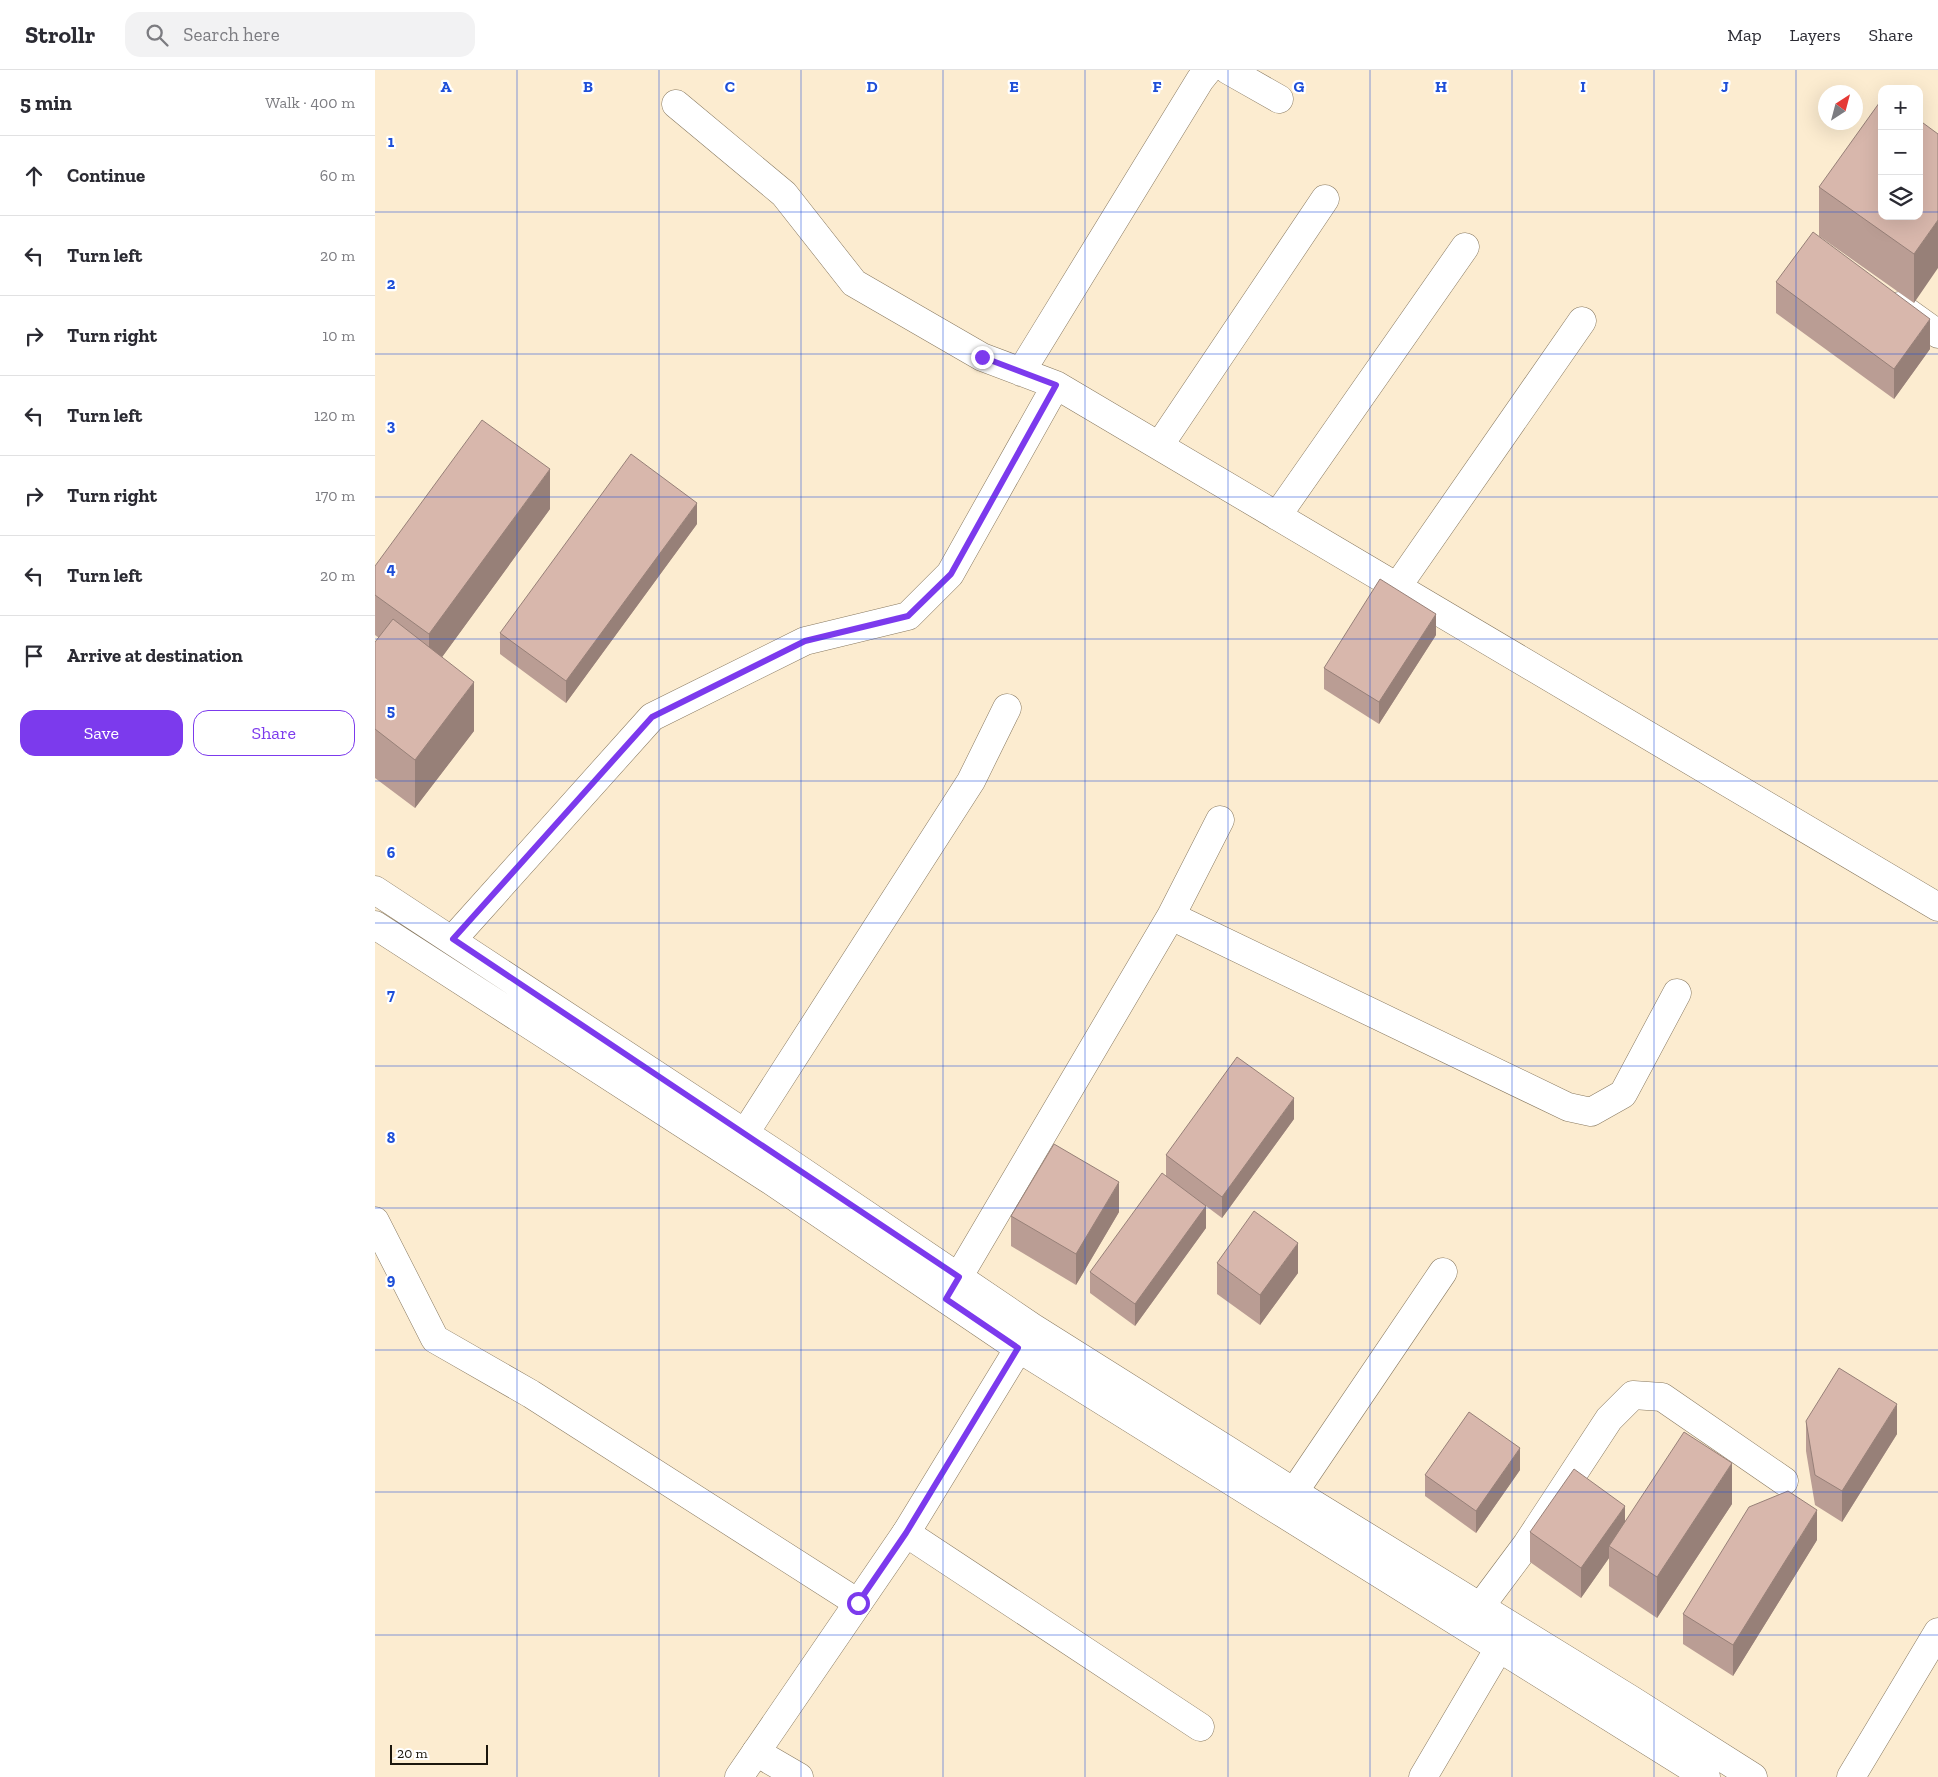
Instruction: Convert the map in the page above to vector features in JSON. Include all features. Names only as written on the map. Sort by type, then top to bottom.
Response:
[{"type":"street","points":[[1021,372],[1208,70]]},
{"type":"street","points":[[1228,70],[1279,99]]},
{"type":"street","points":[[676,104],[784,194],[854,284],[982,357],[1056,385],[1938,907]]},
{"type":"street","points":[[1159,446],[1325,199]]},
{"type":"street","points":[[1277,516],[1465,247]]},
{"type":"street","points":[[1875,290],[1938,334]]},
{"type":"street","points":[[1397,587],[1582,321]]},
{"type":"street","points":[[436,963],[453,939],[652,717],[805,641],[908,616],[951,574],[1056,385]]},
{"type":"street","points":[[745,1133],[971,781],[1007,708]]},
{"type":"street","points":[[952,1288],[1171,916],[1220,820]]},
{"type":"street","points":[[375,890],[453,939],[745,1133],[952,1288]]},
{"type":"street","points":[[1171,916],[1568,1107],[1591,1112],[1623,1094],[1677,993]]},
{"type":"street","points":[[375,925],[762,1175],[952,1288]]},
{"type":"street","points":[[453,939],[952,1288],[1281,1514],[1702,1776]]},
{"type":"street","points":[[375,1221],[435,1339],[531,1394],[858,1603]]},
{"type":"street","points":[[1294,1492],[1443,1272]]},
{"type":"street","points":[[1025,1338],[1294,1492],[1753,1777]]},
{"type":"street","points":[[739,1777],[906,1533],[1025,1338]]},
{"type":"street","points":[[1480,1607],[1527,1544],[1609,1419],[1633,1395],[1662,1397],[1784,1481]]},
{"type":"street","points":[[906,1533],[1201,1727]]},
{"type":"street","points":[[1851,1777],[1938,1632]]},
{"type":"street","points":[[1423,1777],[1499,1648]]},
{"type":"street","points":[[756,1752],[799,1777]]},
{"type":"building","points":[[1878,105],[1878,220],[1923,220],[1923,123],[1938,134],[1938,220],[1914,254],[1819,187],[1860,130],[1863,130],[1863,126]]},
{"type":"building","points":[[1813,232],[1930,319],[1894,369],[1776,282]]},
{"type":"building","points":[[482,420],[550,469],[429,634],[375,595],[375,566]]},
{"type":"building","points":[[631,454],[697,503],[566,681],[500,633]]},
{"type":"building","points":[[1380,579],[1436,614],[1379,702],[1324,668]]},
{"type":"building","points":[[393,619],[474,682],[415,760],[375,729],[375,642]]},
{"type":"building","points":[[1237,1057],[1294,1098],[1222,1197],[1166,1155]]},
{"type":"building","points":[[1054,1144],[1119,1182],[1076,1254],[1011,1216]]},
{"type":"building","points":[[1162,1173],[1206,1206],[1135,1304],[1090,1272]]},
{"type":"building","points":[[1254,1211],[1298,1243],[1260,1295],[1217,1263]]},
{"type":"building","points":[[1839,1368],[1897,1404],[1842,1491],[1815,1475],[1806,1421]]},
{"type":"building","points":[[1469,1412],[1520,1448],[1476,1511],[1425,1475]]},
{"type":"building","points":[[1684,1432],[1732,1463],[1657,1577],[1609,1546]]},
{"type":"building","points":[[1574,1469],[1625,1506],[1581,1568],[1530,1532]]},
{"type":"building","points":[[1788,1491],[1817,1510],[1733,1645],[1683,1614],[1749,1507]]},
{"type":"route","points":[[858,1603],[906,1533],[1018,1348],[946,1299],[959,1277],[453,939],[652,717],[805,641],[908,616],[951,574],[1056,385],[982,357]]}]
